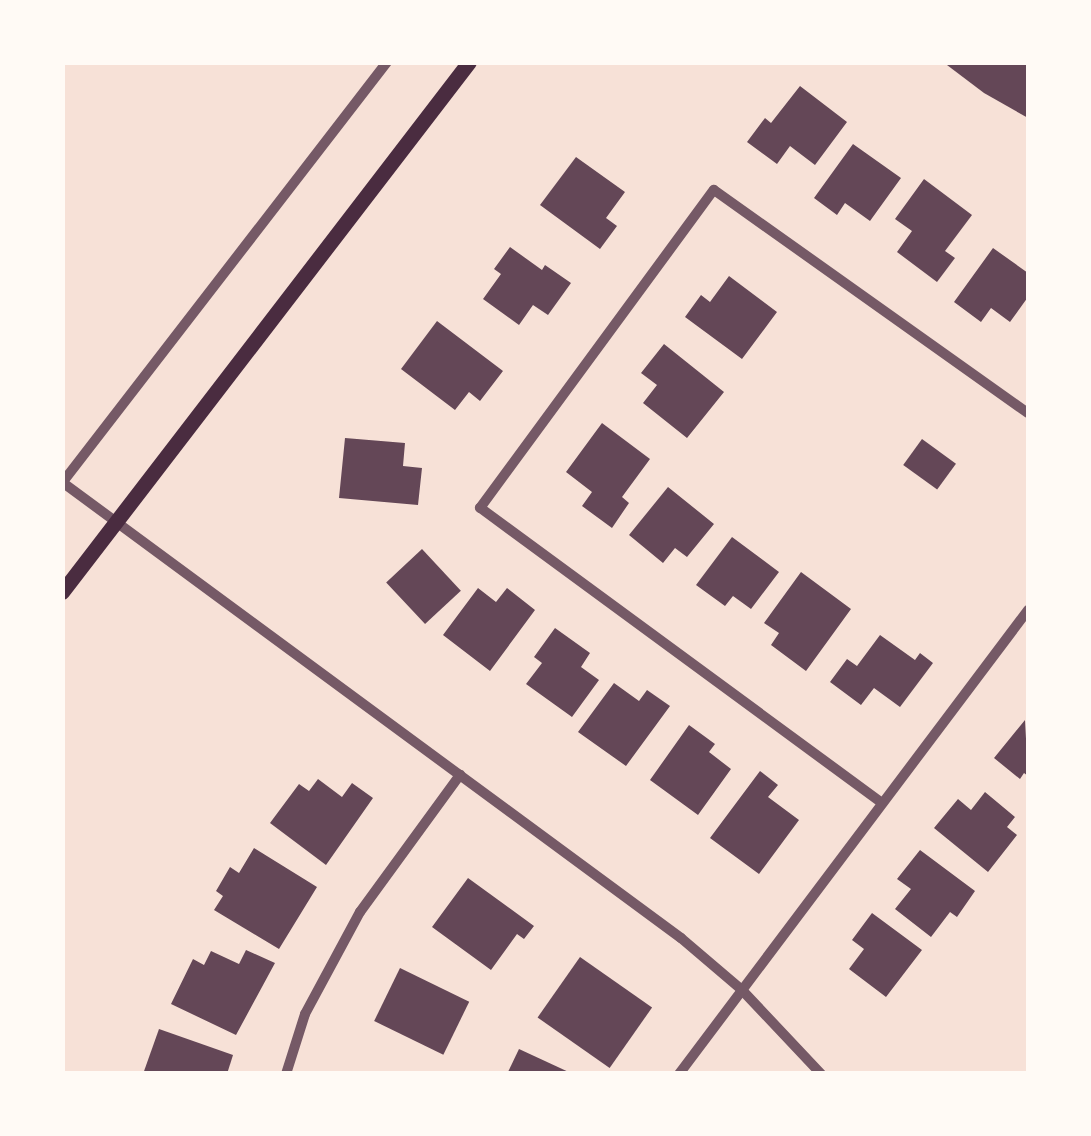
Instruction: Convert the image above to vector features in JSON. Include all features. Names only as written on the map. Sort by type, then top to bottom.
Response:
[{"type":"main road","points":[[62,592],[469,62]]},
{"type":"street","points":[[386,62],[63,483],[681,938],[741,990],[821,1074]]},
{"type":"street","points":[[882,803],[480,508],[714,190],[1028,413]]},
{"type":"street","points":[[679,1074],[1028,610]]},
{"type":"street","points":[[286,1074],[305,1014],[360,912],[460,775]]},
{"type":"building","points":[[943,62],[1028,62],[1028,118],[984,93]]},
{"type":"building","points":[[800,86],[847,122],[815,165],[790,146],[777,164],[747,142],[765,118],[771,123]]},
{"type":"building","points":[[853,144],[901,178],[870,221],[845,203],[837,215],[814,198]]},
{"type":"building","points":[[576,157],[625,192],[606,218],[617,226],[600,249],[540,205]]},
{"type":"building","points":[[924,179],[972,215],[945,251],[955,258],[937,282],[897,252],[912,231],[895,219]]},
{"type":"building","points":[[510,247],[542,270],[545,265],[571,283],[548,315],[533,305],[519,325],[483,299],[501,274],[494,269]]},
{"type":"building","points":[[993,248],[1028,273],[1028,297],[1010,322],[991,308],[981,322],[954,302]]},
{"type":"building","points":[[729,276],[777,312],[742,359],[685,317],[701,295],[710,302]]},
{"type":"building","points":[[437,321],[503,371],[480,401],[469,392],[455,410],[401,369]]},
{"type":"building","points":[[664,344],[724,392],[687,438],[643,403],[657,385],[641,373]]},
{"type":"building","points":[[602,423],[650,459],[622,497],[629,503],[612,528],[582,506],[592,492],[566,472]]},
{"type":"building","points":[[345,438],[405,443],[403,466],[422,468],[418,505],[339,498]]},
{"type":"building","points":[[922,439],[956,464],[937,490],[903,465]]},
{"type":"building","points":[[668,487],[714,524],[687,557],[675,548],[663,563],[629,535]]},
{"type":"building","points":[[732,537],[779,572],[751,609],[733,596],[725,606],[696,585]]},
{"type":"building","points":[[422,549],[461,591],[425,624],[386,582]]},
{"type":"building","points":[[801,572],[851,609],[806,671],[771,645],[779,633],[764,623]]},
{"type":"building","points":[[478,588],[496,602],[507,588],[535,610],[490,671],[443,635]]},
{"type":"building","points":[[555,628],[590,653],[581,667],[599,680],[572,717],[526,684],[542,663],[534,657]]},
{"type":"building","points":[[880,635],[915,660],[920,653],[933,663],[900,707],[874,688],[861,705],[830,682],[847,659],[857,666]]},
{"type":"building","points":[[614,683],[639,701],[647,690],[670,706],[626,766],[578,732]]},
{"type":"building","points":[[1025,720],[1028,776],[1024,773],[1020,779],[994,758]]},
{"type":"building","points":[[689,725],[715,744],[709,752],[731,769],[698,815],[650,780]]},
{"type":"building","points":[[760,771],[778,785],[768,797],[799,820],[759,874],[710,838]]},
{"type":"building","points":[[318,779],[342,797],[352,783],[373,798],[326,865],[270,823],[299,784],[309,791]]},
{"type":"building","points":[[985,792],[1015,817],[1007,827],[1017,835],[988,872],[934,828],[958,799],[971,810]]},
{"type":"building","points":[[254,848],[317,887],[279,949],[214,910],[223,896],[216,891],[230,867],[239,873]]},
{"type":"building","points":[[920,850],[975,891],[957,917],[950,912],[931,937],[895,909],[911,889],[897,879]]},
{"type":"building","points":[[468,878],[534,926],[524,939],[517,934],[491,970],[432,927]]},
{"type":"building","points":[[872,913],[922,950],[886,997],[849,969],[864,949],[852,940]]},
{"type":"building","points":[[246,950],[275,963],[236,1035],[171,1004],[193,959],[204,965],[211,951],[239,964]]},
{"type":"building","points":[[580,957],[652,1007],[610,1068],[538,1018]]},
{"type":"building","points":[[400,968],[469,1002],[443,1055],[374,1021]]},
{"type":"building","points":[[159,1029],[233,1055],[227,1074],[143,1074]]},
{"type":"building","points":[[519,1049],[573,1074],[507,1074]]}]
